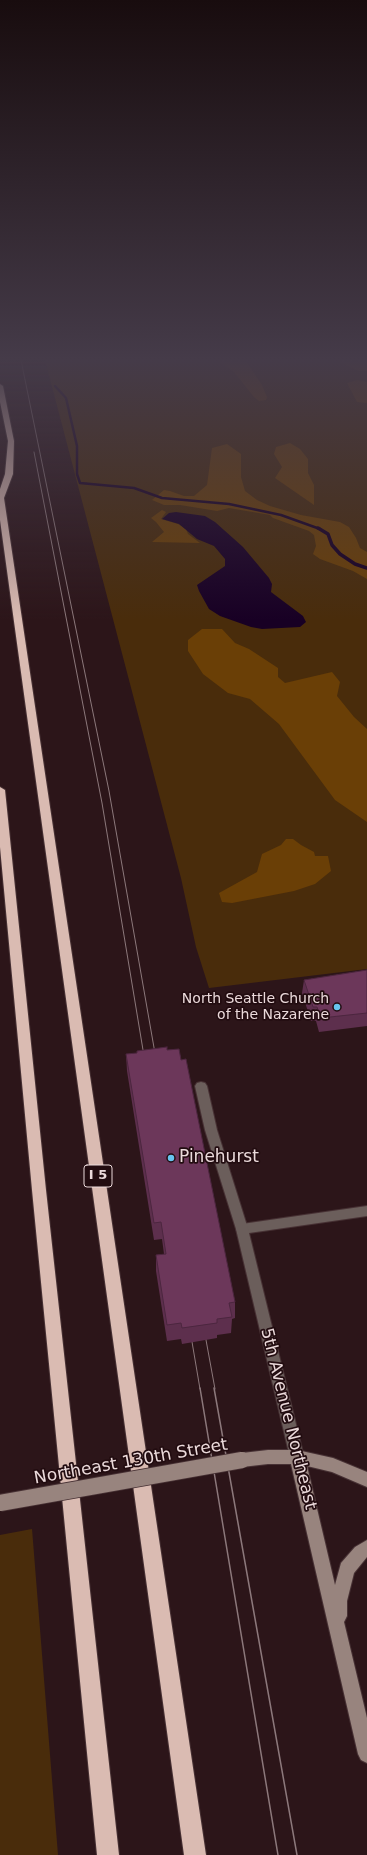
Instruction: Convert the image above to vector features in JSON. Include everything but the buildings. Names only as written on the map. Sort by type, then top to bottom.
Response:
[{"type":"highway","points":[[0,495],[9,474],[11,447]]},
{"type":"highway","name":"I 5","points":[[0,495],[195,1855]]},
{"type":"highway","points":[[0,790],[39,1197],[108,1855]]},
{"type":"main road","name":"Northeast 130th Street","points":[[0,1503],[242,1460],[268,1457],[297,1457],[333,1465],[367,1480]]},
{"type":"main road","name":"5th Avenue Northeast","points":[[297,1457],[367,1754]]},
{"type":"main road","points":[[340,1642],[339,1601],[347,1569],[360,1552],[367,1548]]},
{"type":"street","name":"5th Avenue Northeast","points":[[201,1086],[211,1130],[242,1229],[297,1457]]},
{"type":"street","points":[[242,1229],[367,1211]]},
{"type":"shaded area","points":[[68,447],[367,447],[367,969],[209,988],[196,947],[181,878]]},
{"type":"shaded area","points":[[231,447],[241,454],[241,477],[245,491],[257,500],[270,506],[301,515],[340,522],[349,527],[360,548],[367,552],[367,579],[353,571],[320,559],[313,554],[316,546],[314,535],[309,531],[273,518],[270,515],[229,508],[217,511],[180,505],[164,505],[152,500],[164,490],[184,496],[194,496],[207,485],[212,448]]},
{"type":"shaded area","points":[[276,447],[296,447],[300,449],[308,459],[308,473],[314,485],[314,505],[275,478],[282,467],[274,454]]},
{"type":"shaded area","points":[[162,510],[166,512],[161,519],[178,524],[186,529],[188,534],[200,543],[152,542],[164,532],[151,518]]},
{"type":"shaded area","points":[[176,512],[205,516],[215,522],[243,547],[269,578],[272,584],[271,592],[303,616],[306,622],[300,627],[262,629],[251,627],[220,616],[209,609],[197,585],[225,566],[225,559],[214,546],[197,539],[179,524],[162,519],[169,513]]},
{"type":"shaded area","points":[[202,629],[222,629],[235,643],[249,649],[278,668],[278,677],[285,683],[332,672],[340,682],[337,696],[354,717],[367,729],[367,822],[335,800],[279,724],[250,699],[228,693],[203,674],[188,651],[188,640]]},
{"type":"shaded area","points":[[286,839],[293,839],[314,852],[315,856],[328,856],[331,871],[315,884],[294,891],[232,903],[222,902],[219,893],[257,872],[262,854],[281,845]]},
{"type":"shaded area","points":[[32,1529],[58,1855],[0,1855],[0,1535]]},
{"type":"waterway","points":[[77,447],[77,474],[80,483],[134,488],[162,498],[229,504],[281,515],[319,529]]},
{"type":"waterway","points":[[319,529],[328,534],[332,545],[340,554],[355,564],[367,568]]},
{"type":"tram line","points":[[39,447],[109,791],[156,1059]]},
{"type":"tram line","points":[[34,452],[102,803],[145,1062]]},
{"type":"tram line","points":[[204,1329],[215,1389]]},
{"type":"tram line","points":[[190,1330],[200,1389]]},
{"type":"tram line","points":[[200,1388],[278,1855]]},
{"type":"tram line","points":[[214,1388],[297,1855]]},
{"type":"place","name":"North Seattle Church of the Nazarene","points":[[337,1007]]},
{"type":"place","name":"Pinehurst","points":[[171,1158]]}]
